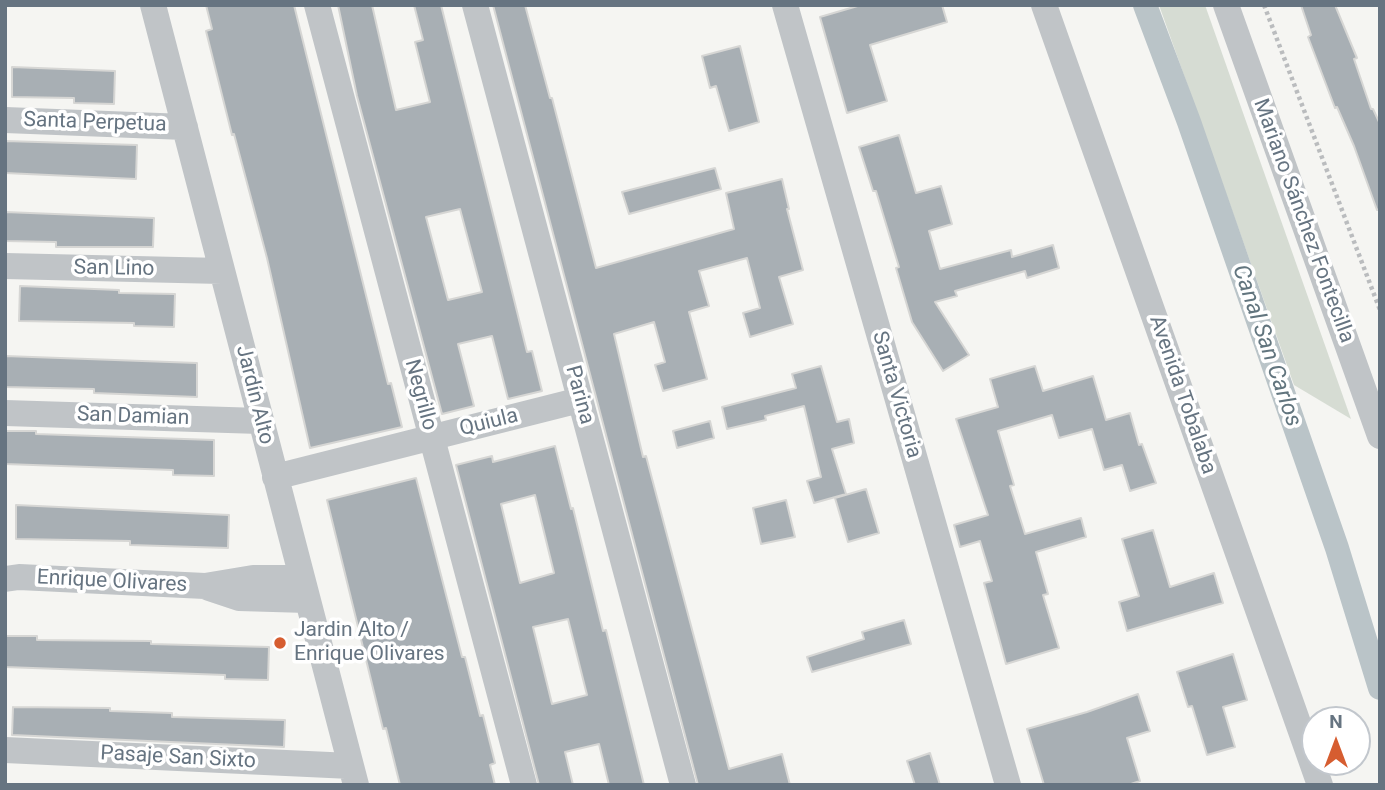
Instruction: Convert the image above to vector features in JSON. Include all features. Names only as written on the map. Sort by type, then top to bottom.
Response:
[{"type":"street","name":"Jardín Alto","points":[[153,5],[354,775]]},
{"type":"street","name":"Negrillo","points":[[317,5],[524,785]]},
{"type":"street","name":"Parina","points":[[475,5],[682,785]]},
{"type":"street","name":"Santa Victoria","points":[[785,5],[1008,785]]},
{"type":"street","name":"Avenida Tobalaba","points":[[1044,5],[1320,785]]},
{"type":"street","name":"Mariano Sánchez Fontecilla","points":[[1226,5],[1380,436]]},
{"type":"street","name":"Santa Perpetua","points":[[5,120],[185,127]]},
{"type":"street","name":"San Lino","points":[[5,266],[222,271]]},
{"type":"street","name":"Quiula","points":[[275,477],[580,400]]},
{"type":"street","name":"San Damian","points":[[5,413],[260,421]]},
{"type":"street","name":"Enrique Olivares","points":[[10,576],[205,586],[239,598],[304,589]]},
{"type":"street","name":"Pasaje San Sixto","points":[[5,750],[354,775]]},
{"type":"path","points":[[1264,5],[1380,310]]},
{"type":"shaded area","points":[[1159,5],[1205,5],[1351,419],[1294,385]]},
{"type":"building","points":[[206,5],[294,5],[388,384],[391,383],[402,427],[310,448],[267,258],[206,31],[212,29]]},
{"type":"building","points":[[338,5],[372,5],[396,110],[430,102],[415,42],[423,40],[414,5],[441,5],[527,352],[532,351],[542,391],[508,399],[492,336],[458,344],[474,406],[442,414],[357,96]],"holes":[[[460,209],[482,292],[448,300],[426,217]]]},
{"type":"building","points":[[493,5],[525,5],[596,268],[734,229],[726,193],[782,179],[803,270],[779,277],[793,324],[750,337],[743,313],[760,308],[747,258],[699,271],[709,306],[689,312],[707,379],[663,391],[655,365],[665,362],[654,322],[614,334],[643,457],[646,456],[729,769],[782,754],[790,785],[698,785]]},
{"type":"building","points":[[861,5],[942,5],[947,22],[870,45],[887,101],[847,113],[820,17]]},
{"type":"building","points":[[1301,5],[1335,5],[1357,58],[1354,59],[1371,109],[1380,124],[1380,209],[1377,210],[1354,146],[1337,107],[1335,108],[1308,37],[1311,35]]},
{"type":"building","points":[[740,46],[759,122],[729,131],[716,86],[710,88],[702,56]]},
{"type":"building","points":[[12,67],[115,71],[114,104],[74,103],[74,98],[12,97]]},
{"type":"building","points":[[899,135],[916,193],[941,186],[952,224],[929,231],[940,269],[1011,250],[1012,257],[1053,245],[1059,268],[1027,278],[1025,271],[955,291],[957,296],[935,302],[969,355],[943,371],[912,322],[876,191],[873,191],[859,147]]},
{"type":"building","points":[[5,141],[137,145],[136,179],[5,173]]},
{"type":"building","points":[[715,168],[721,189],[629,214],[622,192]]},
{"type":"building","points":[[5,212],[154,218],[153,247],[56,247],[56,242],[5,241]]},
{"type":"building","points":[[20,286],[175,294],[174,327],[134,326],[134,323],[19,321]]},
{"type":"building","points":[[5,356],[197,363],[197,397],[94,393],[94,389],[5,387]]},
{"type":"building","points":[[821,366],[837,422],[849,419],[854,443],[832,449],[846,494],[814,503],[807,481],[821,477],[804,406],[765,416],[766,420],[727,429],[722,407],[796,388],[792,374]]},
{"type":"building","points":[[1035,366],[1043,391],[1093,376],[1106,420],[1130,413],[1139,445],[1142,444],[1156,483],[1130,491],[1122,465],[1104,470],[1092,429],[1059,438],[1052,415],[998,431],[1014,485],[1010,486],[1025,534],[1081,518],[1086,537],[1036,552],[1048,594],[1043,595],[1059,648],[1006,664],[984,583],[992,581],[980,541],[960,547],[954,525],[988,515],[956,419],[998,407],[990,379]]},
{"type":"building","points":[[710,421],[714,438],[677,448],[673,431]]},
{"type":"building","points":[[5,431],[214,440],[214,476],[173,475],[173,470],[5,464]]},
{"type":"building","points":[[555,446],[603,631],[606,630],[644,785],[609,785],[599,744],[565,752],[573,785],[539,785],[456,465],[492,456],[493,462]],"holes":[[[535,495],[554,573],[520,583],[501,504]],[[568,619],[587,695],[552,704],[533,627]]]},
{"type":"building","points":[[416,478],[462,657],[465,657],[480,716],[483,715],[495,763],[490,765],[495,785],[400,785],[386,728],[383,729],[327,500]]},
{"type":"building","points":[[866,489],[879,533],[848,542],[835,498]]},
{"type":"building","points":[[786,500],[795,537],[761,544],[753,508]]},
{"type":"building","points":[[16,505],[229,515],[228,548],[130,545],[130,541],[16,539]]},
{"type":"building","points":[[1153,530],[1170,587],[1214,573],[1223,603],[1127,631],[1119,602],[1139,596],[1122,539]]},
{"type":"building","points":[[904,620],[911,644],[812,672],[807,657],[864,639],[862,632]]},
{"type":"building","points":[[5,636],[37,636],[37,640],[151,641],[151,644],[269,647],[268,680],[225,679],[225,675],[5,667]]},
{"type":"building","points":[[1233,654],[1247,700],[1223,707],[1235,747],[1207,755],[1192,706],[1188,707],[1177,672]]},
{"type":"building","points":[[1138,694],[1150,731],[1127,738],[1140,781],[1128,785],[1044,785],[1027,729]]},
{"type":"building","points":[[13,707],[110,708],[110,711],[172,713],[172,717],[285,720],[284,747],[12,735]]},
{"type":"building","points":[[930,753],[940,785],[915,785],[907,761]]},
{"type":"waterway","name":"Canal San Carlos","points":[[1145,5],[1189,122],[1337,548],[1380,688]]},
{"type":"place","name":"Jardin Alto / Enrique Olivares","points":[[280,643]]}]
